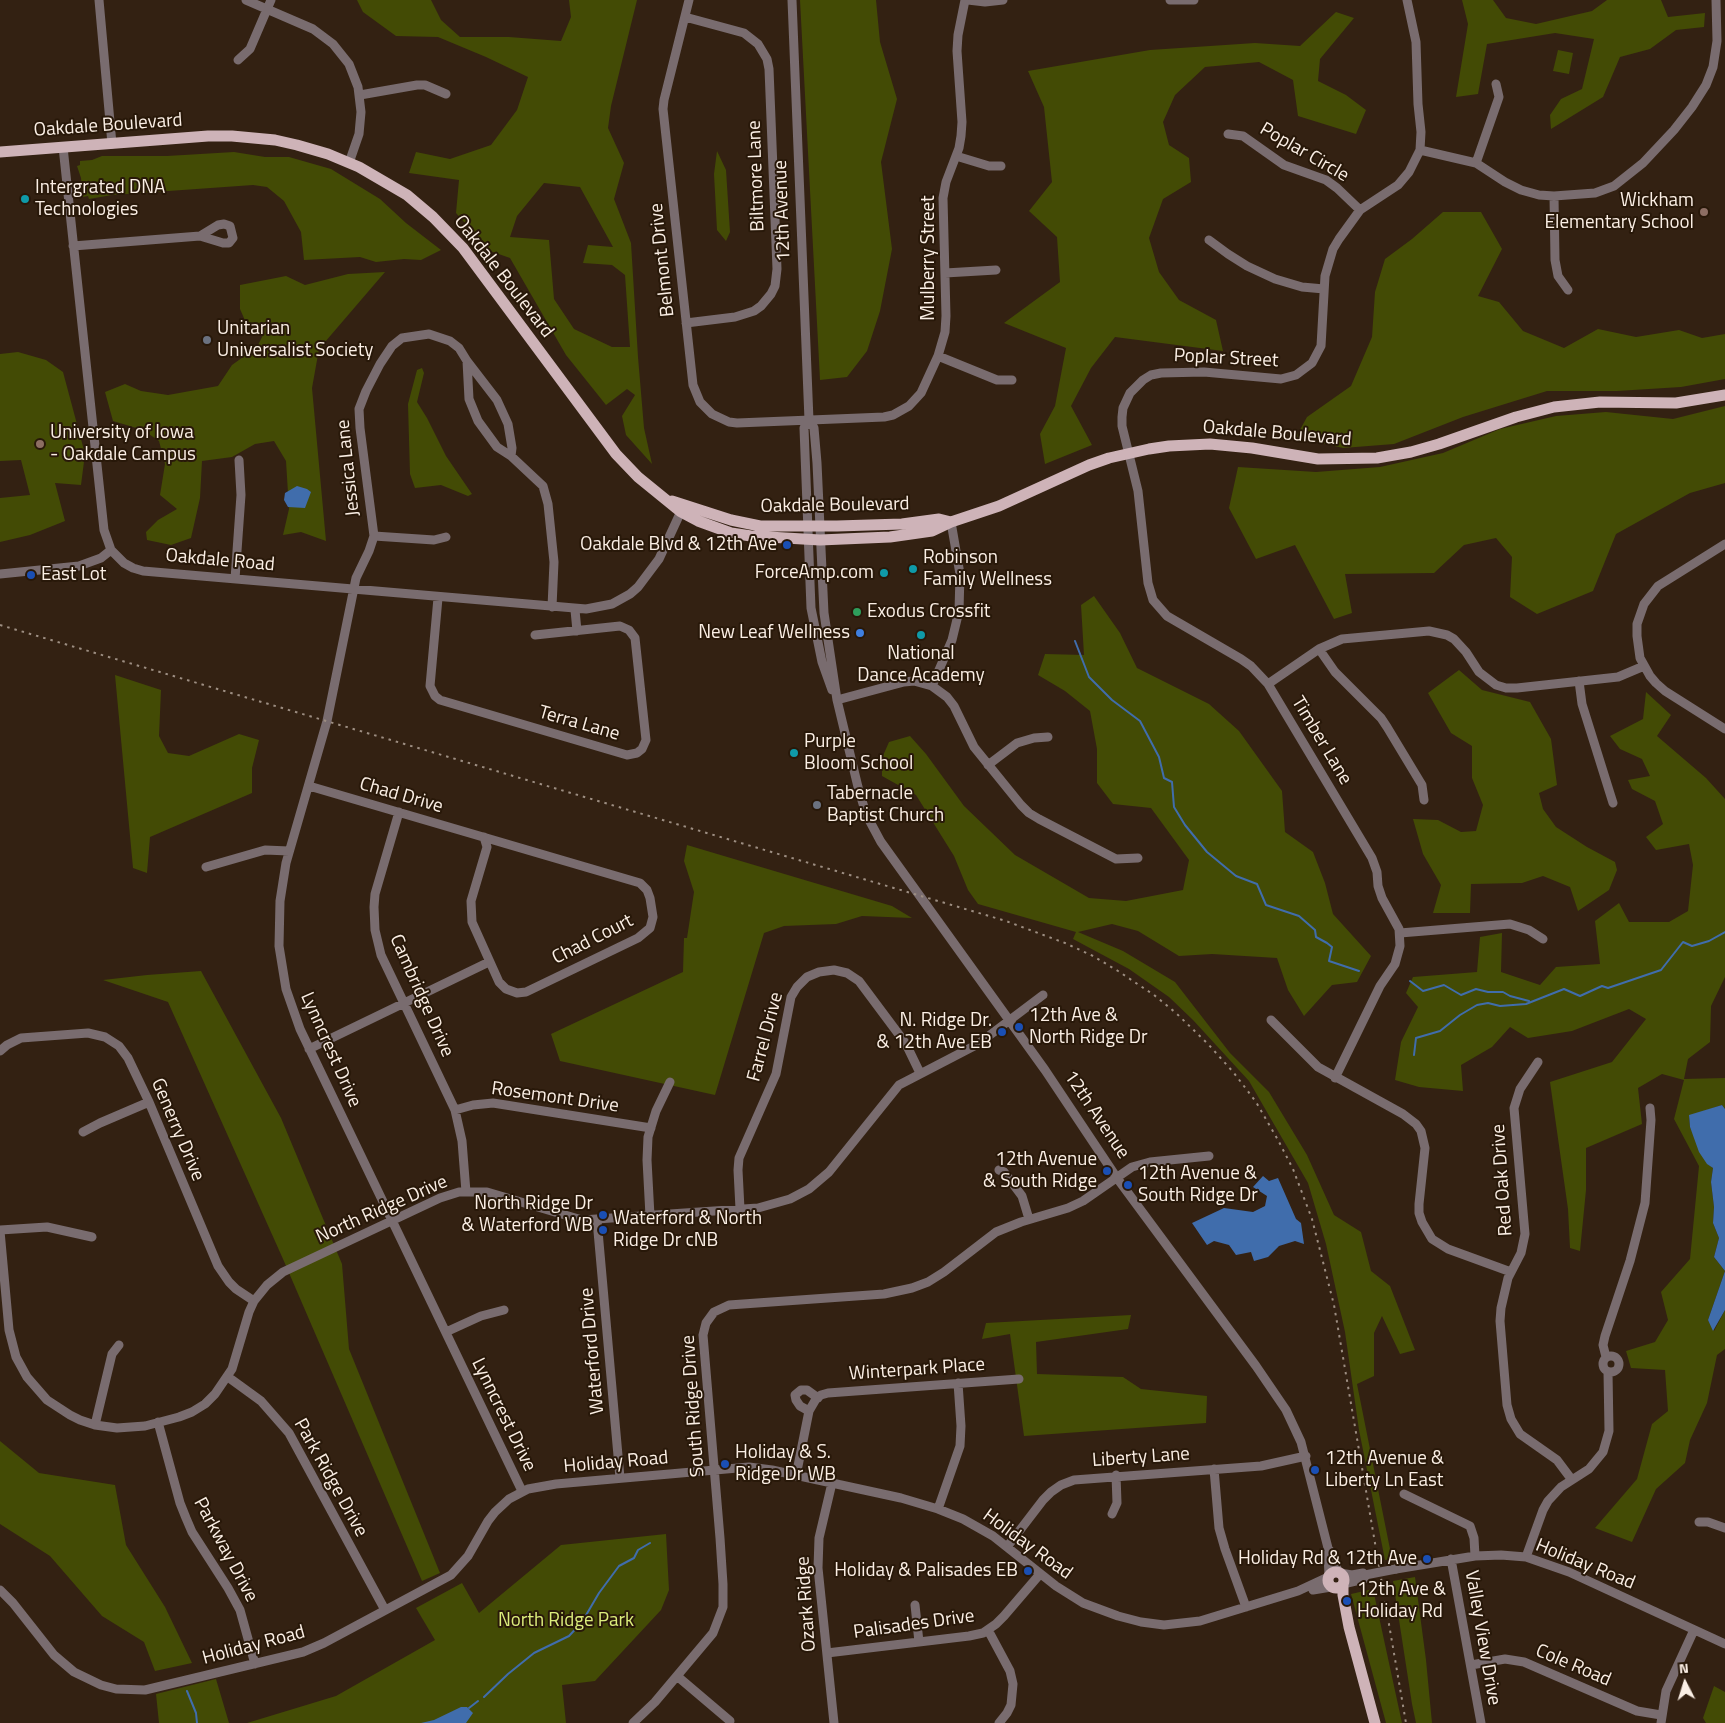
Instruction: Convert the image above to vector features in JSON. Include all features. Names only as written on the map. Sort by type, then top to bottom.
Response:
[{"type":"main road","name":"Oakdale Boulevard","points":[[0,152],[208,136],[253,137],[317,150],[380,178],[407,195],[433,217],[463,248],[616,454],[638,477],[664,498],[683,508],[698,521],[731,533],[774,538],[820,540],[890,537],[913,534],[932,531],[951,522],[999,506],[1089,465],[1128,453],[1169,446],[1210,444],[1252,448],[1318,459],[1377,458],[1411,452],[1439,444],[1516,417],[1554,407],[1600,402],[1676,403],[1725,395]]},
{"type":"main road","name":"Oakdale Boulevard","points":[[683,508],[760,526],[902,524],[939,519],[951,522]]},
{"type":"main road","name":"12th Avenue","points":[[1336,1580],[1375,1723]]},
{"type":"street","points":[[99,0],[112,144]]},
{"type":"street","points":[[246,0],[269,4],[313,29],[333,44],[348,64],[354,75],[360,95],[360,125],[349,163]]},
{"type":"street","name":"Belmont Drive","points":[[689,0],[663,109],[693,385],[700,402],[719,419],[737,423],[809,420]]},
{"type":"street","name":"12th Avenue","points":[[792,0],[809,420],[814,428],[824,613],[837,700],[859,792],[873,828],[881,842],[1010,1021],[1117,1178],[1278,1397],[1296,1429],[1306,1456],[1328,1548],[1333,1555],[1336,1580]]},
{"type":"street","points":[[966,0],[985,2],[1004,0]]},
{"type":"street","name":"Mulberry Street","points":[[809,420],[884,417],[901,411],[922,393],[938,356],[945,332],[946,316],[943,198],[946,182],[961,136],[962,122],[957,51],[958,35],[966,0]]},
{"type":"street","points":[[1170,0],[1194,0]]},
{"type":"street","name":"Poplar Street","points":[[1128,453],[1122,426],[1123,408],[1135,386],[1151,376],[1161,373],[1204,372],[1281,379],[1296,375],[1304,370],[1317,355],[1321,346],[1324,289],[1333,250],[1345,228],[1360,210],[1398,185],[1409,172],[1420,150],[1416,42],[1407,0]]},
{"type":"street","points":[[1420,150],[1476,163],[1505,182],[1521,190],[1539,195],[1554,196],[1595,193],[1614,186],[1643,163],[1680,122],[1692,108],[1706,84],[1713,67],[1718,34],[1716,0]]},
{"type":"street","points":[[238,60],[250,49],[269,4]]},
{"type":"street","name":"Biltmore Lane","points":[[684,17],[744,33],[758,44],[767,59],[769,69],[777,269],[777,277],[771,294],[754,311],[735,317],[686,323]]},
{"type":"street","points":[[1476,163],[1499,97],[1496,84]]},
{"type":"street","points":[[360,95],[416,85],[425,85],[446,94]]},
{"type":"street","name":"Poplar Circle","points":[[1228,134],[1242,136],[1284,164],[1326,180],[1342,192],[1360,210]]},
{"type":"street","name":"Oakdale Road","points":[[64,147],[104,530],[112,550],[124,563],[143,571],[575,610],[599,608],[612,604],[638,587],[659,558],[683,508]]},
{"type":"street","points":[[956,156],[989,166],[1001,166]]},
{"type":"street","points":[[1554,196],[1555,260],[1558,276],[1568,290]]},
{"type":"street","points":[[73,246],[200,236]]},
{"type":"street","points":[[1209,240],[1247,266],[1275,279],[1302,287],[1324,289]]},
{"type":"street","points":[[945,273],[996,270]]},
{"type":"street","name":"Jessica Lane","points":[[354,590],[356,578],[374,536],[359,409],[369,384],[392,346],[402,338],[429,334],[437,335],[450,341],[459,348],[497,400],[508,424],[512,448],[511,456]]},
{"type":"street","points":[[938,356],[997,380],[1012,380]]},
{"type":"street","points":[[467,361],[469,399],[478,421],[497,447],[511,456],[543,486],[548,504],[554,562],[552,607]]},
{"type":"street","name":"12th Avenue","points":[[809,420],[804,428],[809,588],[817,642],[829,683],[837,700]]},
{"type":"street","name":"Timber Lane","points":[[1128,453],[1138,491],[1148,583],[1153,600],[1167,616],[1251,666],[1268,684],[1372,858],[1382,898],[1400,932]]},
{"type":"street","points":[[235,579],[241,495],[239,460]]},
{"type":"street","points":[[932,686],[952,640],[959,611],[960,574],[951,522]]},
{"type":"street","points":[[374,536],[434,540],[446,537]]},
{"type":"street","points":[[1725,544],[1665,580],[1644,604],[1638,624],[1638,647],[1644,666],[1656,683],[1665,691],[1725,729]]},
{"type":"street","points":[[0,574],[79,566],[101,558],[112,550]]},
{"type":"street","name":"Lynncrest Drive","points":[[354,590],[327,721],[289,851],[280,901],[279,946],[282,966],[288,996],[309,1049],[522,1491]]},
{"type":"street","name":"Terra Lane","points":[[438,598],[430,686],[435,696],[440,700],[627,755],[638,753],[646,740],[633,634],[620,626],[535,635]]},
{"type":"street","points":[[575,610],[576,631]]},
{"type":"street","points":[[1268,684],[1319,649],[1342,639],[1429,631],[1446,635],[1460,644],[1478,672],[1496,685],[1506,688],[1618,677],[1644,666]]},
{"type":"street","points":[[1319,649],[1335,672],[1381,718],[1422,785],[1424,800]]},
{"type":"street","points":[[837,700],[904,682],[914,681],[932,686],[941,691],[954,706],[974,747],[1021,805],[1039,819],[1116,860],[1138,858]]},
{"type":"street","points":[[1579,681],[1582,704],[1613,803]]},
{"type":"street","points":[[988,765],[1017,743],[1034,738],[1048,738]]},
{"type":"street","name":"Chad Drive","points":[[309,786],[484,837]]},
{"type":"street","name":"Cambridge Drive","points":[[399,812],[375,894],[374,918],[377,941],[381,955],[455,1110],[462,1142],[466,1192]]},
{"type":"street","name":"Chad Court","points":[[484,837],[640,883],[649,893],[653,917],[650,928],[643,935],[522,993],[513,992],[503,987],[473,928],[472,901],[487,847],[484,837]]},
{"type":"street","points":[[206,867],[265,850],[289,851]]},
{"type":"street","points":[[1336,1078],[1380,986],[1396,964],[1400,946],[1400,932],[1510,924],[1529,930],[1543,939]]},
{"type":"street","points":[[309,1049],[489,962]]},
{"type":"street","name":"Farrel Drive","points":[[740,1209],[739,1158],[776,1074],[791,997],[796,987],[807,977],[819,972],[834,970],[847,974],[859,981],[906,1044],[920,1073]]},
{"type":"street","name":"North Ridge Drive","points":[[0,1230],[12,1346],[21,1368],[36,1390],[47,1400],[70,1415],[95,1425],[124,1428],[158,1422],[179,1417],[199,1408],[215,1394],[228,1377],[236,1358],[254,1301],[267,1285],[284,1272],[440,1198],[466,1192],[487,1192],[582,1220],[770,1206],[809,1189],[829,1172],[898,1084],[978,1044],[1043,995]]},
{"type":"street","points":[[1271,1020],[1318,1067],[1410,1118],[1421,1131],[1425,1148],[1418,1204],[1419,1213],[1426,1231],[1432,1239],[1448,1249],[1511,1272]]},
{"type":"street","name":"Generry Drive","points":[[0,1051],[14,1041],[31,1036],[88,1033],[112,1041],[128,1058],[149,1102],[218,1266],[228,1282],[254,1301]]},
{"type":"street","name":"Red Oak Drive","points":[[1538,1062],[1520,1089],[1514,1108],[1525,1234],[1521,1253],[1511,1272],[1504,1293],[1500,1321],[1510,1419],[1520,1434],[1557,1460],[1572,1480]]},
{"type":"street","points":[[650,1216],[646,1160],[650,1128],[670,1082]]},
{"type":"street","points":[[83,1132],[149,1102]]},
{"type":"street","name":"Rosemont Drive","points":[[455,1110],[473,1105],[493,1103],[650,1128]]},
{"type":"street","points":[[1526,1557],[1546,1506],[1555,1493],[1589,1469],[1597,1461],[1607,1442],[1610,1423],[1608,1372],[1602,1365],[1606,1357],[1603,1345],[1645,1203],[1651,1120],[1650,1108]]},
{"type":"street","name":"South Ridge Drive","points":[[633,1723],[655,1702],[713,1633],[723,1607],[723,1584],[704,1335],[706,1323],[714,1312],[729,1306],[884,1294],[912,1288],[928,1282],[944,1272],[996,1232],[1029,1219],[1068,1208],[1083,1201],[1140,1164],[1209,1156]]},
{"type":"street","points":[[999,1170],[1004,1172],[1022,1196],[1029,1219]]},
{"type":"street","name":"Waterford Drive","points":[[597,1220],[620,1478]]},
{"type":"street","points":[[0,1230],[47,1227],[92,1237]]},
{"type":"street","points":[[446,1332],[481,1316],[504,1310]]},
{"type":"street","points":[[95,1425],[112,1354],[119,1345]]},
{"type":"street","points":[[1606,1357],[1610,1355],[1615,1357],[1619,1363],[1615,1370],[1608,1372]]},
{"type":"street","name":"Park Ridge Drive","points":[[228,1377],[261,1401],[289,1433],[385,1610]]},
{"type":"street","name":"Winterpark Place","points":[[809,1411],[800,1406],[796,1400],[795,1395],[801,1390],[807,1390],[818,1398],[828,1392],[1019,1379]]},
{"type":"street","points":[[938,1508],[960,1446],[961,1426],[958,1383]]},
{"type":"street","points":[[796,1476],[809,1411],[818,1398]]},
{"type":"street","name":"Parkway Drive","points":[[158,1422],[180,1504],[186,1518],[236,1603],[245,1625],[255,1664]]},
{"type":"street","name":"Liberty Lane","points":[[1008,1546],[1042,1500],[1061,1485],[1083,1478],[1272,1464],[1306,1456]]},
{"type":"street","name":"Holiday Road","points":[[0,1590],[13,1603],[59,1660],[74,1672],[101,1685],[123,1690],[145,1690],[312,1649],[451,1575],[468,1556],[495,1512],[509,1499],[522,1491],[556,1484],[758,1468],[901,1498],[938,1508],[978,1527],[1008,1546],[1040,1574],[1067,1594],[1109,1614],[1141,1622],[1164,1624],[1190,1622],[1221,1616],[1352,1575],[1363,1573],[1365,1575],[1451,1559],[1501,1555],[1526,1557],[1568,1572],[1725,1644]]},
{"type":"street","points":[[1214,1469],[1219,1528],[1246,1607]]},
{"type":"street","points":[[1112,1514],[1118,1503],[1116,1476]]},
{"type":"street","name":"Ozark Ridge","points":[[832,1484],[819,1538],[818,1568],[834,1723]]},
{"type":"street","points":[[1404,1494],[1470,1526],[1474,1538],[1475,1556]]},
{"type":"street","points":[[1699,1522],[1708,1522],[1725,1528]]},
{"type":"street","name":"Valley View Drive","points":[[1451,1559],[1481,1723]]},
{"type":"street","name":"Palisades Drive","points":[[827,1653],[969,1636],[988,1630],[1004,1616],[1040,1574]]},
{"type":"street","points":[[916,1605],[919,1642]]},
{"type":"street","points":[[988,1630],[1010,1671],[1013,1684],[1011,1704],[999,1723]]},
{"type":"street","points":[[1661,1719],[1671,1679],[1694,1630]]},
{"type":"street","name":"Cole Road","points":[[1471,1665],[1505,1659],[1524,1662],[1637,1711],[1661,1719]]},
{"type":"street","points":[[677,1676],[730,1721]]},
{"type":"green space","points":[[357,0],[431,0],[441,20],[460,37],[509,37],[561,41],[571,17],[569,0],[637,0],[611,106],[608,128],[624,163],[614,199],[631,243],[644,428],[652,464],[626,435],[622,416],[635,395],[627,389],[606,405],[566,355],[510,258],[490,251],[456,213],[459,180],[409,173],[416,152],[450,159],[491,145],[517,110],[528,77],[438,37],[396,36],[363,12]],"holes":[[[544,183],[580,187],[613,247],[588,245],[583,263],[612,265],[625,275],[630,347],[612,347],[574,329],[554,299],[549,240],[510,237],[517,216]]]},
{"type":"green space","points":[[800,0],[876,0],[880,42],[897,99],[881,162],[892,249],[880,311],[867,351],[847,377],[820,380]]},
{"type":"green space","points":[[1462,0],[1493,0],[1506,18],[1536,24],[1592,11],[1607,0],[1661,0],[1668,17],[1705,13],[1704,27],[1676,30],[1650,49],[1620,57],[1603,97],[1551,129],[1550,115],[1561,99],[1582,89],[1594,39],[1555,33],[1487,44],[1478,94],[1456,97],[1468,24]]},
{"type":"green space","points":[[1336,12],[1354,18],[1320,59],[1318,81],[1346,95],[1366,110],[1356,134],[1298,116],[1293,80],[1259,62],[1205,67],[1175,95],[1163,122],[1169,145],[1189,158],[1191,182],[1163,199],[1149,238],[1159,272],[1179,300],[1216,320],[1223,351],[1115,337],[1091,368],[1071,406],[1092,445],[1045,464],[1040,434],[1055,406],[1066,348],[1004,323],[1060,282],[1057,237],[1029,211],[1052,182],[1044,107],[1028,71],[1150,50],[1255,43],[1300,46]]},
{"type":"green space","points":[[1558,50],[1573,53],[1569,74],[1553,71]]},
{"type":"green space","points":[[717,151],[726,170],[730,232],[726,241],[717,230],[714,174]]},
{"type":"green space","points":[[234,152],[265,157],[289,157],[331,169],[380,199],[406,223],[441,250],[421,260],[404,259],[376,262],[360,257],[304,260],[301,232],[284,201],[267,187],[253,185],[112,195],[89,199],[88,196],[83,197],[81,178],[77,166],[80,165],[80,161],[92,160],[102,156],[167,156]]},
{"type":"green space","points":[[1443,212],[1481,212],[1502,249],[1478,296],[1499,302],[1523,331],[1564,348],[1598,329],[1636,337],[1679,330],[1702,338],[1725,334],[1725,379],[1681,387],[1617,391],[1547,391],[1463,417],[1394,444],[1343,448],[1296,437],[1307,417],[1351,386],[1372,337],[1375,292],[1385,259]]},
{"type":"green space","points":[[385,272],[319,349],[312,388],[326,541],[301,532],[283,535],[289,509],[286,461],[274,441],[255,444],[232,457],[202,461],[200,498],[191,538],[171,545],[147,540],[146,532],[158,520],[177,509],[160,495],[165,464],[159,441],[143,430],[113,421],[105,392],[125,384],[141,391],[168,395],[218,386],[232,365],[257,347],[264,333],[247,325],[240,309],[240,285],[286,276],[305,285],[348,274]]},
{"type":"green space","points":[[18,352],[46,360],[63,372],[85,454],[81,485],[55,483],[65,521],[30,535],[0,542],[0,498],[30,495],[21,460],[0,461],[0,354]]},
{"type":"green space","points":[[422,368],[424,373],[417,402],[446,456],[472,494],[468,496],[441,485],[415,488],[410,474],[408,404],[417,370]]},
{"type":"green space","points":[[1725,406],[1725,483],[1690,493],[1616,534],[1593,591],[1537,614],[1510,597],[1512,557],[1496,538],[1464,545],[1434,573],[1345,574],[1352,613],[1334,619],[1295,545],[1256,559],[1229,508],[1238,467],[1316,472],[1380,467],[1443,453],[1500,429],[1556,416],[1606,412],[1673,419]]},
{"type":"green space","points":[[1094,596],[1120,633],[1137,668],[1209,704],[1239,731],[1282,791],[1285,832],[1313,852],[1325,883],[1333,914],[1371,956],[1357,982],[1332,985],[1304,1016],[1288,990],[1277,958],[1212,954],[1179,956],[1138,931],[1112,924],[1078,932],[1123,951],[1175,982],[1230,1053],[1269,1092],[1307,1155],[1334,1215],[1361,1232],[1371,1271],[1390,1286],[1415,1350],[1400,1354],[1382,1316],[1374,1333],[1374,1376],[1357,1384],[1392,1559],[1385,1560],[1359,1430],[1345,1332],[1326,1244],[1308,1183],[1249,1081],[1193,1020],[1169,997],[1129,969],[1073,939],[1076,932],[978,904],[968,890],[954,856],[916,795],[882,776],[882,758],[889,742],[910,736],[926,754],[964,806],[1015,855],[1089,898],[1126,901],[1183,890],[1189,860],[1151,808],[1113,804],[1097,783],[1097,749],[1090,711],[1065,691],[1038,675],[1045,654],[1084,655],[1081,605]]},
{"type":"green space","points":[[1459,670],[1482,690],[1530,702],[1551,739],[1557,785],[1539,793],[1543,809],[1556,827],[1615,862],[1617,870],[1609,890],[1578,911],[1570,887],[1543,876],[1522,883],[1471,884],[1470,913],[1433,913],[1441,885],[1423,854],[1413,819],[1438,820],[1461,832],[1476,831],[1483,805],[1472,778],[1472,746],[1451,733],[1428,693]]},
{"type":"green space","points":[[115,675],[161,690],[159,736],[168,753],[189,756],[239,734],[259,740],[252,768],[252,793],[150,837],[147,873],[133,868]]},
{"type":"green space","points":[[1646,692],[1671,715],[1657,736],[1706,778],[1725,799],[1725,977],[1711,1006],[1710,1042],[1688,1059],[1684,1079],[1725,1078],[1725,1109],[1722,1105],[1689,1116],[1690,1127],[1707,1163],[1713,1168],[1711,1182],[1714,1207],[1713,1223],[1719,1238],[1714,1257],[1725,1271],[1708,1320],[1714,1331],[1725,1310],[1725,1349],[1717,1355],[1707,1403],[1690,1440],[1685,1463],[1656,1489],[1632,1542],[1595,1528],[1637,1479],[1652,1424],[1668,1411],[1665,1370],[1631,1368],[1626,1351],[1655,1342],[1668,1320],[1661,1292],[1690,1259],[1699,1166],[1674,1119],[1684,1080],[1662,1074],[1638,1088],[1642,1124],[1586,1148],[1586,1190],[1580,1251],[1570,1248],[1568,1209],[1550,1082],[1612,1062],[1646,1019],[1629,1009],[1572,1031],[1528,1038],[1510,1027],[1492,1047],[1461,1065],[1463,1091],[1419,1087],[1395,1080],[1401,1042],[1418,1007],[1406,993],[1413,977],[1477,972],[1480,937],[1502,933],[1501,972],[1540,985],[1556,967],[1600,964],[1595,921],[1619,903],[1629,922],[1669,922],[1688,911],[1693,865],[1689,844],[1656,850],[1646,837],[1663,824],[1655,801],[1632,789],[1628,780],[1650,776],[1642,759],[1620,749],[1610,736],[1643,719]]},
{"type":"green space","points":[[687,845],[892,906],[912,918],[862,916],[836,924],[784,926],[764,933],[715,1095],[560,1061],[551,1034],[683,972],[684,938],[687,938],[694,892],[684,861]]},
{"type":"green space","points":[[201,971],[281,1118],[342,1264],[349,1349],[440,1573],[422,1581],[283,1259],[168,1002],[103,980]]},
{"type":"green space","points":[[1131,1315],[1128,1329],[1036,1342],[1037,1374],[1123,1377],[1141,1389],[1207,1396],[1206,1423],[1024,1436],[1010,1334],[982,1339],[986,1323]]},
{"type":"green space","points":[[0,1441],[39,1473],[115,1485],[126,1545],[165,1607],[192,1663],[155,1671],[144,1642],[102,1616],[50,1556],[0,1524]]},
{"type":"green space","name":"North Ridge Park","points":[[666,1534],[669,1590],[661,1610],[595,1681],[562,1685],[566,1723],[247,1723],[336,1696],[435,1640],[416,1608],[462,1583],[479,1613],[561,1545]]},
{"type":"green space","points":[[1415,1577],[1432,1723],[1416,1723],[1393,1581]]},
{"type":"green space","points":[[1373,1589],[1402,1723],[1386,1723],[1351,1594]]},
{"type":"green space","points":[[216,1679],[229,1723],[159,1723],[156,1694]]},
{"type":"green space","points":[[1714,1686],[1725,1692],[1725,1723],[1706,1723],[1703,1718]]},
{"type":"water","points":[[297,486],[311,492],[305,508],[288,507],[284,500],[285,493]]},
{"type":"water","points":[[1722,1105],[1725,1109],[1725,1271],[1714,1257],[1719,1238],[1713,1223],[1714,1207],[1711,1182],[1713,1168],[1707,1164],[1699,1152],[1690,1127],[1689,1115]]},
{"type":"water","points":[[1263,1176],[1269,1181],[1278,1178],[1296,1219],[1301,1223],[1304,1244],[1295,1241],[1279,1246],[1268,1257],[1254,1261],[1251,1252],[1236,1255],[1229,1245],[1214,1241],[1207,1245],[1192,1223],[1224,1208],[1253,1212],[1265,1206],[1267,1196],[1253,1187]]},
{"type":"water","points":[[1725,1271],[1725,1310],[1713,1331],[1708,1320]]},
{"type":"water","points":[[461,1707],[467,1707],[473,1713],[466,1723],[421,1723],[434,1720]]},
{"type":"waterway","points":[[1075,641],[1089,677],[1112,700],[1140,721],[1159,757],[1164,778],[1172,782],[1174,807],[1185,825],[1207,852],[1236,876],[1257,884],[1266,905],[1299,916],[1315,930],[1316,937],[1332,947],[1329,961],[1359,971]]},
{"type":"waterway","points":[[1414,1055],[1416,1038],[1440,1031],[1460,1015],[1477,1005],[1488,1003],[1500,1006],[1526,1004],[1564,989],[1580,996],[1602,986],[1608,988],[1661,970],[1683,942],[1692,946],[1709,941],[1725,932]]},
{"type":"waterway","points":[[1410,981],[1423,991],[1444,985],[1461,995],[1476,989],[1488,992],[1503,992],[1529,1001]]},
{"type":"waterway","points":[[484,1697],[534,1653],[569,1636],[582,1622],[599,1593],[619,1566],[634,1558],[638,1550],[650,1543]]},
{"type":"waterway","points":[[187,1691],[196,1713],[197,1723]]},
{"type":"waterway","points":[[469,1708],[478,1701]]},
{"type":"railway","points":[[0,625],[1006,921],[1065,943],[1093,956],[1154,995],[1208,1044],[1234,1073],[1256,1102],[1293,1169],[1312,1219],[1334,1305],[1406,1723]]},
{"type":"place","name":"Intergrated DNA Technologies","points":[[25,199]]},
{"type":"place","name":"Wickham Elementary School","points":[[1704,212]]},
{"type":"place","name":"Unitarian Universalist Society","points":[[207,340]]},
{"type":"place","name":"University of Iowa - Oakdale Campus","points":[[40,444]]},
{"type":"place","name":"Oakdale Blvd & 12th Ave","points":[[787,545]]},
{"type":"place","name":"Robinson Family Wellness","points":[[913,569]]},
{"type":"place","name":"ForceAmp.com","points":[[884,573]]},
{"type":"place","name":"East Lot","points":[[31,575]]},
{"type":"place","name":"Exodus Crossfit","points":[[857,612]]},
{"type":"place","name":"New Leaf Wellness","points":[[860,633]]},
{"type":"place","name":"National Dance Academy","points":[[921,635]]},
{"type":"place","name":"Purple Bloom School","points":[[794,753]]},
{"type":"place","name":"Tabernacle Baptist Church","points":[[817,805]]},
{"type":"place","name":"12th Ave & North Ridge Dr","points":[[1019,1027]]},
{"type":"place","name":"N. Ridge Dr. & 12th Ave EB","points":[[1002,1032]]},
{"type":"place","name":"12th Avenue & South Ridge","points":[[1107,1171]]},
{"type":"place","name":"12th Avenue & South Ridge Dr","points":[[1128,1185]]},
{"type":"place","name":"North Ridge Dr & Waterford WB","points":[[603,1215]]},
{"type":"place","name":"Waterford & North Ridge Dr cNB","points":[[603,1230]]},
{"type":"place","name":"Holiday & S. Ridge Dr WB","points":[[725,1464]]},
{"type":"place","name":"12th Avenue & Liberty Ln East","points":[[1315,1470]]},
{"type":"place","name":"Holiday Rd & 12th Ave","points":[[1427,1559]]},
{"type":"place","name":"Holiday & Palisades EB","points":[[1028,1571]]},
{"type":"place","name":"12th Ave & Holiday Rd","points":[[1347,1601]]}]
